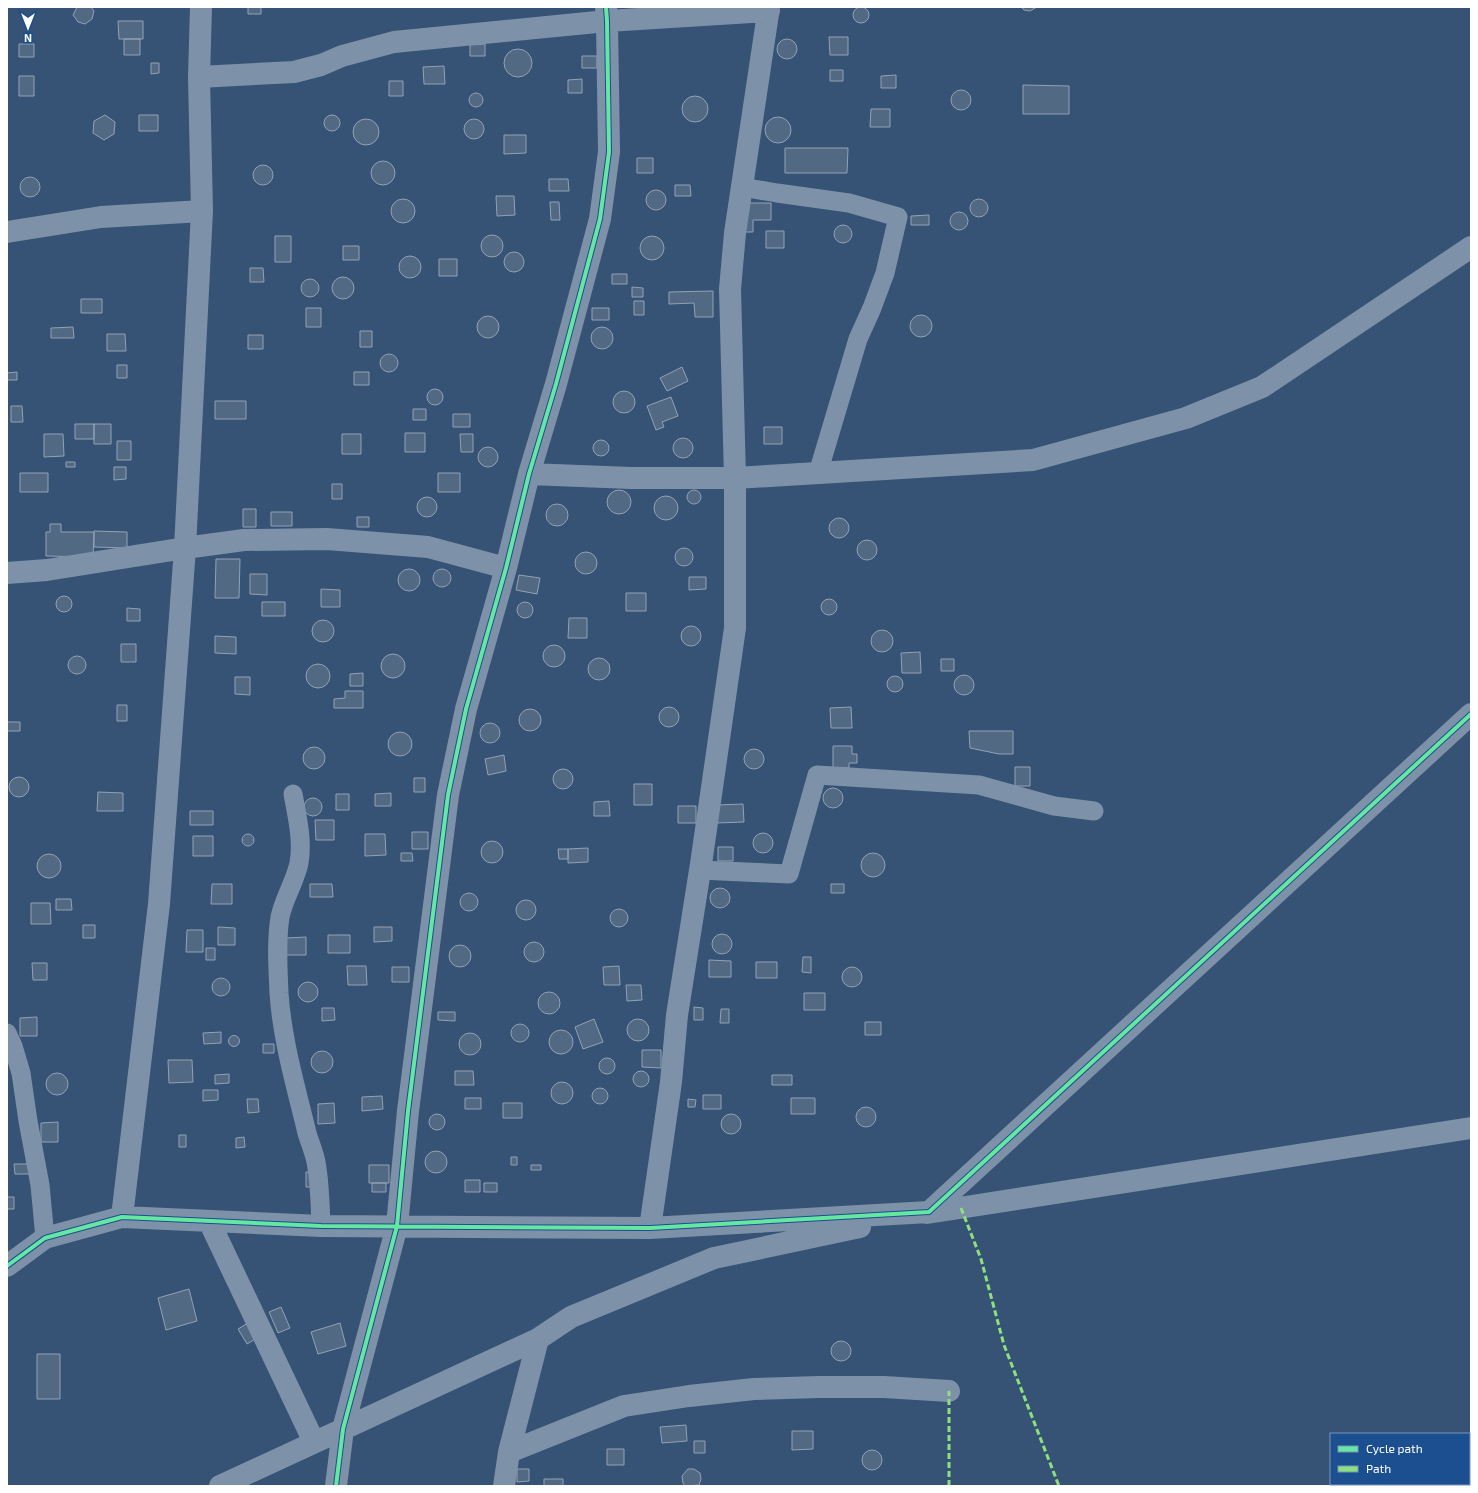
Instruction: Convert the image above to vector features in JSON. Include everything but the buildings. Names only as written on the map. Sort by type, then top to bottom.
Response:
[{"type":"street","points":[[122,1217],[159,904],[185,548],[202,211],[199,77],[201,7]]},
{"type":"street","points":[[199,77],[294,72],[321,65],[349,54],[394,42],[607,14],[769,9],[735,233],[730,290],[735,478],[735,628],[700,870],[677,1015],[671,1082],[650,1228]]},
{"type":"street","points":[[336,1486],[343,1429],[397,1226],[408,1111],[448,795],[466,709],[506,568],[529,474],[556,384],[600,219],[609,152],[607,14]]},
{"type":"street","points":[[7,232],[101,217],[202,211]]},
{"type":"street","points":[[529,474],[631,478],[735,478],[1033,460],[1186,418],[1262,387],[1471,246]]},
{"type":"street","points":[[7,573],[47,570],[244,540],[327,539],[428,546],[506,568]]},
{"type":"street","points":[[7,1266],[45,1238],[122,1217],[321,1226],[650,1228],[929,1212],[1471,714]]},
{"type":"street","points":[[220,1486],[538,1339],[572,1317],[714,1258],[929,1212],[1471,1128]]},
{"type":"street","points":[[209,1221],[314,1442]]},
{"type":"street","points":[[504,1486],[509,1452],[538,1339]]},
{"type":"street","points":[[509,1452],[624,1406],[689,1396],[754,1389],[819,1386],[884,1387],[949,1391]]},
{"type":"lane","points":[[742,187],[849,203],[898,217],[885,273],[872,308],[858,339],[818,473]]},
{"type":"lane","points":[[700,870],[789,874],[817,775],[979,785],[1054,806],[1094,811]]},
{"type":"lane","points":[[293,794],[299,826],[301,848],[298,864],[280,917],[278,935],[279,992],[282,1022],[308,1135],[316,1161],[319,1183],[321,1226]]},
{"type":"lane","points":[[7,1033],[13,1046],[21,1073],[40,1185],[45,1238]]},
{"type":"marked path","points":[[961,1208],[981,1259],[1004,1345],[1059,1486]]},
{"type":"marked path","points":[[949,1391],[949,1486]]},
{"type":"cycle path","points":[[336,1486],[343,1429],[397,1226],[408,1111],[448,795],[466,709],[506,568],[529,474],[556,384],[600,219],[609,152],[606,7]]},
{"type":"cycle path","points":[[7,1266],[45,1238],[122,1217],[321,1226],[650,1228],[929,1212],[1471,714]]}]
